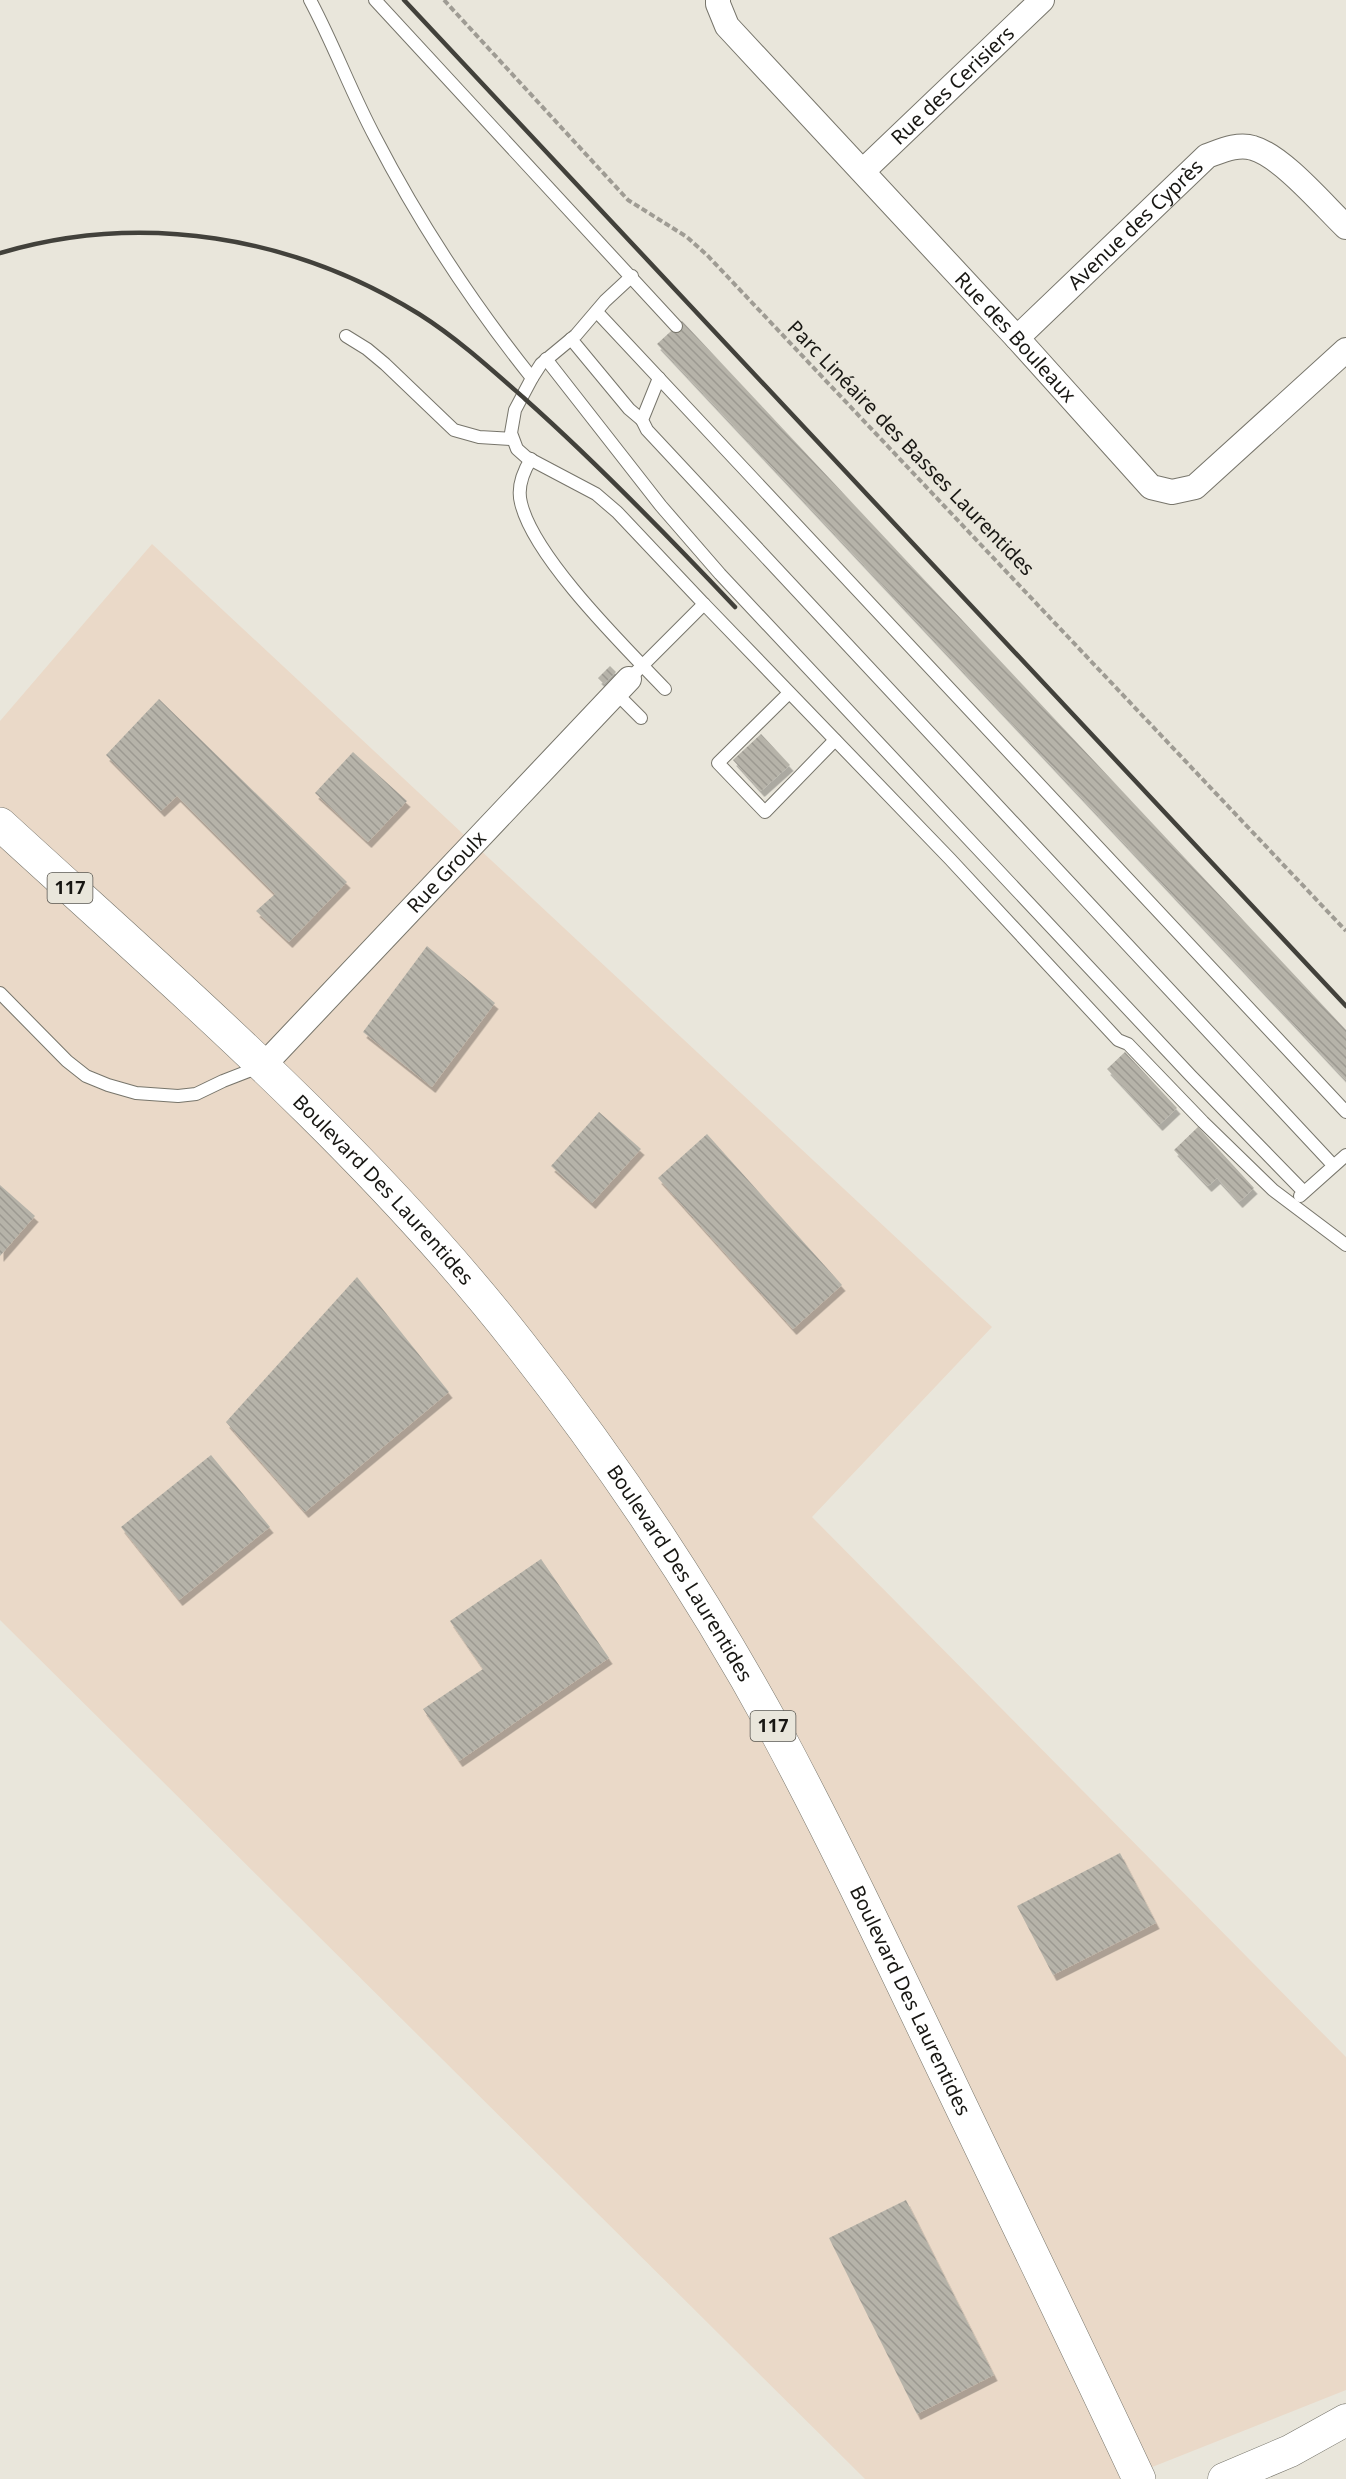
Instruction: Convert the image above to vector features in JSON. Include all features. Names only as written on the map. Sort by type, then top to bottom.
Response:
[{"type":"main road","name":"Boulevard Des Laurentides","points":[[0,824],[263,1066],[359,1161],[484,1299],[599,1451],[683,1574],[775,1731],[875,1924],[1139,2479]]},
{"type":"street","name":"Rue des Bouleaux","points":[[718,0],[727,26],[1017,338],[1151,487],[1172,492],[1195,487],[1346,350]]},
{"type":"street","name":"Rue des Cerisiers","points":[[863,171],[1042,0]]},
{"type":"street","name":"Avenue des Cyprès","points":[[1017,338],[1207,156],[1229,148],[1252,147],[1275,159],[1346,227]]},
{"type":"street","name":"Rue Groulx","points":[[263,1066],[629,679]]},
{"type":"street","points":[[1224,2479],[1309,2442],[1346,2420]]},
{"type":"lane","points":[[310,0],[374,135],[425,226],[483,314],[532,378]]},
{"type":"lane","points":[[375,0],[676,326]]},
{"type":"lane","points":[[632,276],[605,301],[571,339],[546,359],[532,378],[515,410],[511,423],[512,439],[518,449],[531,459],[596,494],[617,512],[950,859],[1118,1040],[1128,1044],[1273,1190],[1346,1245]]},
{"type":"lane","points":[[597,312],[1346,1112]]},
{"type":"lane","points":[[346,336],[385,364],[454,430],[479,437],[512,439]]},
{"type":"lane","points":[[571,339],[629,409],[642,420],[647,430],[1333,1166]]},
{"type":"lane","points":[[546,359],[661,506],[720,574],[1191,1076],[1304,1192]]},
{"type":"lane","points":[[642,420],[659,378]]},
{"type":"lane","points":[[531,459],[520,489],[520,503],[529,525],[549,557],[587,606],[629,679],[642,718]]},
{"type":"lane","points":[[629,679],[704,604]]},
{"type":"lane","points":[[629,679],[665,689]]},
{"type":"lane","points":[[789,693],[718,763],[765,812],[835,740]]},
{"type":"lane","points":[[0,993],[67,1061],[86,1076],[117,1088],[159,1095],[196,1094],[263,1066]]},
{"type":"lane","points":[[1292,1205],[1346,1155]]},
{"type":"path","name":"Parc Linéaire des Basses Laurentides","points":[[444,0],[628,200],[687,237],[707,255],[1346,931]]},
{"type":"shaded area","points":[[152,544],[992,1327],[812,1517],[1346,2057],[1346,2390],[1122,2479],[865,2479],[0,1620],[0,721]]},
{"type":"building","points":[[682,321],[1346,1030],[1346,1080],[657,344]]},
{"type":"building","points":[[610,666],[616,672],[604,684],[598,678]]},
{"type":"building","points":[[159,699],[347,882],[289,942],[256,911],[275,894],[177,796],[161,811],[106,755]]},
{"type":"building","points":[[761,734],[790,765],[761,791],[733,760]]},
{"type":"building","points":[[353,752],[407,801],[368,842],[315,793]]},
{"type":"building","points":[[427,946],[495,1003],[432,1087],[363,1032]]},
{"type":"building","points":[[1125,1052],[1177,1108],[1159,1125],[1107,1069]]},
{"type":"building","points":[[599,1112],[641,1149],[592,1203],[551,1166]]},
{"type":"building","points":[[1198,1127],[1254,1188],[1239,1202],[1217,1178],[1208,1186],[1174,1150]]},
{"type":"building","points":[[707,1134],[842,1285],[793,1329],[658,1178]]},
{"type":"building","points":[[0,1185],[35,1216],[0,1256]]},
{"type":"building","points":[[357,1277],[449,1392],[305,1512],[226,1422]]},
{"type":"building","points":[[211,1455],[270,1527],[179,1600],[121,1527]]},
{"type":"building","points":[[541,1559],[609,1658],[459,1761],[423,1709],[483,1669],[450,1621]]},
{"type":"building","points":[[1120,1853],[1156,1923],[1053,1975],[1017,1906]]},
{"type":"building","points":[[906,2200],[994,2375],[917,2414],[829,2238]]},
{"type":"railway","points":[[404,0],[1346,1006]]},
{"type":"railway","points":[[0,253],[54,240],[108,234],[162,233],[216,238],[268,249],[320,266],[371,287],[433,323],[499,376],[606,475],[735,607]]}]
